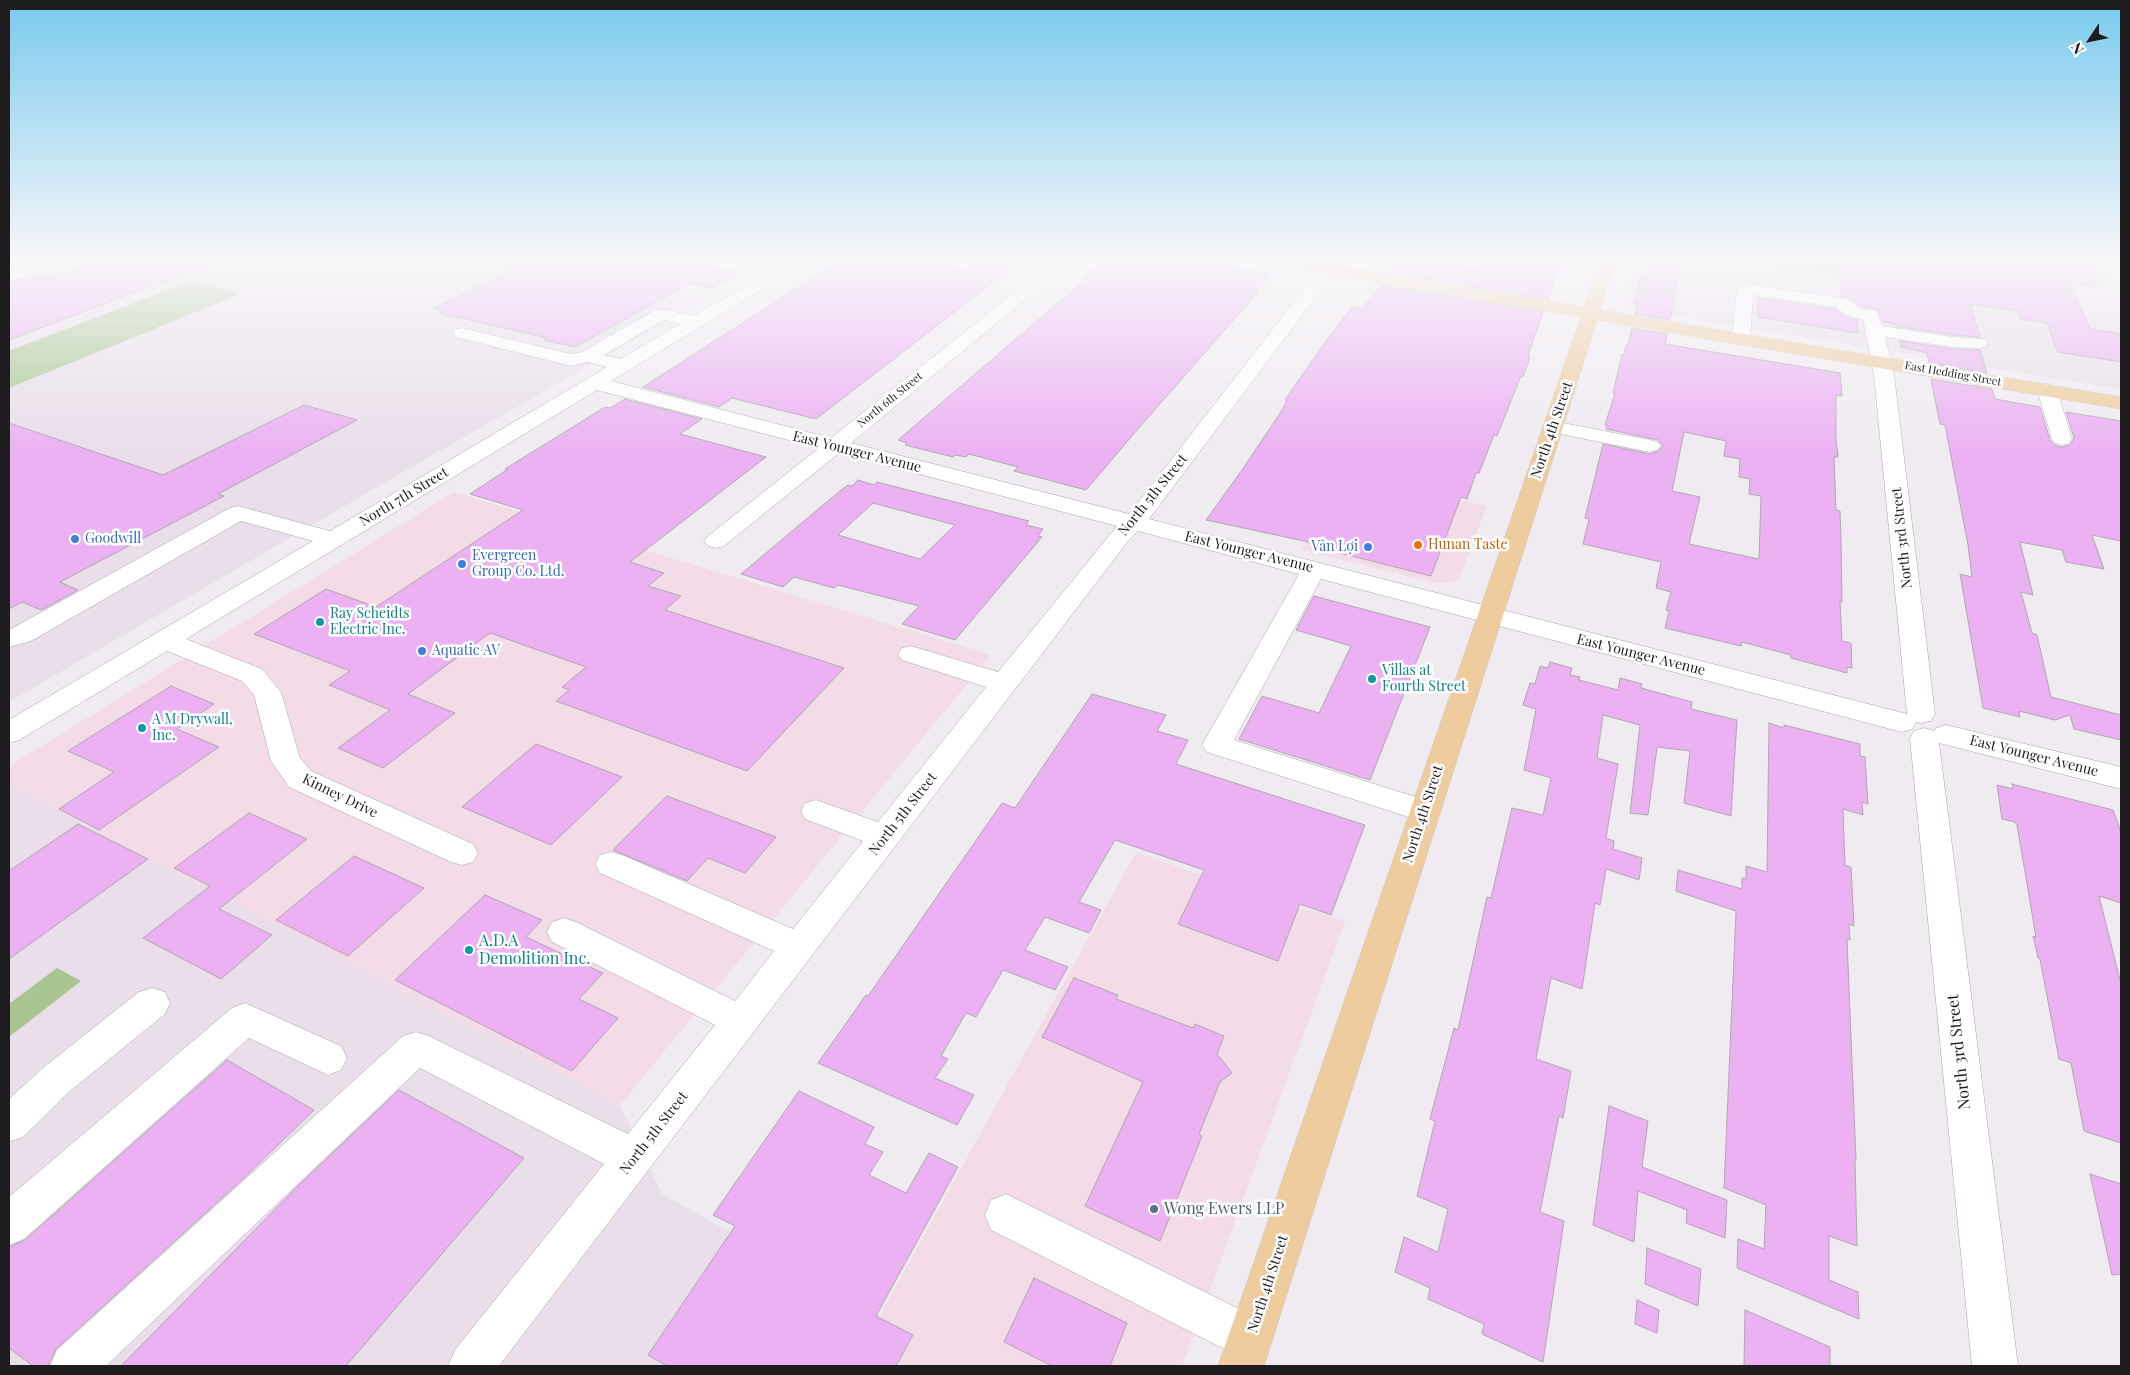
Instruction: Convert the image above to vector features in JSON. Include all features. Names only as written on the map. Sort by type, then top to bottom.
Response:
[{"type":"main road","name":"North 4th Street","points":[[1245,1352],[1586,325]]},
{"type":"main road","name":"East Hedding Street","points":[[1660,325],[2121,403]]},
{"type":"street","points":[[462,333],[571,360],[588,356],[642,325]]},
{"type":"street","name":"North 7th Street","points":[[9,733],[692,325]]},
{"type":"street","name":"North 6th Street","points":[[716,541],[984,325]]},
{"type":"street","name":"North 5th Street","points":[[471,1366],[1120,536],[1134,522],[1286,325]]},
{"type":"street","points":[[1741,338],[1742,325]]},
{"type":"street","name":"North 3rd Street","points":[[1872,325],[1881,362],[1995,1366]]},
{"type":"street","points":[[1881,325],[1953,342],[1979,343]]},
{"type":"street","points":[[588,356],[624,366]]},
{"type":"street","name":"East Younger Avenue","points":[[595,383],[832,446],[1314,568],[1489,616],[2121,778]]},
{"type":"street","points":[[2046,390],[2062,439]]},
{"type":"street","points":[[1553,427],[1650,446]]},
{"type":"street","points":[[9,639],[22,635],[238,513],[333,539]]},
{"type":"street","points":[[1314,568],[1216,745],[1424,812]]},
{"type":"street","name":"Kinney Drive","points":[[164,640],[252,675],[267,692],[286,761],[300,779],[462,852]]},
{"type":"street","points":[[910,654],[1005,684]]},
{"type":"street","points":[[816,811],[885,837]]},
{"type":"street","points":[[611,864],[799,946]]},
{"type":"street","points":[[564,932],[741,1021]]},
{"type":"street","points":[[9,1124],[57,1079],[152,1003]]},
{"type":"street","points":[[9,1224],[245,1019],[328,1058]]},
{"type":"street","points":[[73,1366],[416,1048],[634,1158]]},
{"type":"street","points":[[1006,1215],[1245,1352]]},
{"type":"shaded area","points":[[9,325],[660,325],[396,476],[9,702]]},
{"type":"shaded area","points":[[1731,325],[2121,325],[2121,389]]},
{"type":"shaded area","points":[[1346,474],[1487,506],[1459,579],[1451,583],[1435,583],[1301,550]]},
{"type":"shaded area","points":[[454,492],[991,655],[620,1105],[9,785],[9,766]]},
{"type":"shaded area","points":[[9,785],[620,1105],[662,1194],[914,1334],[897,1366],[9,1366]]},
{"type":"shaded area","points":[[1136,852],[1289,906],[1345,921],[1182,1366],[897,1366],[914,1334],[880,1315]]},
{"type":"green space","points":[[76,325],[163,325],[9,388],[9,351]]},
{"type":"green space","points":[[57,968],[81,981],[9,1037],[9,1004]]},
{"type":"building","points":[[9,325],[48,325],[9,340]]},
{"type":"building","points":[[492,325],[615,325],[575,347],[544,340],[547,338]]},
{"type":"building","points":[[739,325],[938,325],[816,419],[732,398],[719,407],[643,387]]},
{"type":"building","points":[[1032,325],[1229,325],[1086,490],[1014,471],[1018,467],[969,454],[966,457],[955,455],[953,457],[905,445],[907,443],[898,440]]},
{"type":"building","points":[[1338,325],[1539,325],[1523,377],[1521,376],[1497,436],[1494,435],[1479,473],[1476,473],[1467,499],[1461,497],[1431,576],[1316,547],[1318,544],[1206,520],[1242,470],[1280,413],[1287,401],[1285,400]]},
{"type":"building","points":[[1809,325],[1857,325],[1858,333]]},
{"type":"building","points":[[1976,325],[1980,337],[1953,335],[1896,326]]},
{"type":"building","points":[[2048,325],[2088,325],[2090,329],[2121,334],[2121,362],[2058,352]]},
{"type":"building","points":[[1632,328],[1667,334],[1665,344],[1840,373],[1842,396],[1836,395],[1838,457],[1834,457],[1836,510],[1840,511],[1842,641],[1851,643],[1852,668],[1847,667],[1847,673],[1742,642],[1741,646],[1665,628],[1669,611],[1666,610],[1671,592],[1656,588],[1661,562],[1583,544],[1589,519],[1585,518],[1603,444],[1650,454],[1658,451],[1663,446],[1658,440],[1606,429],[1607,425],[1605,425],[1615,393],[1613,393],[1622,354],[1624,355],[1626,344],[1628,344]],"holes":[[[1684,432],[1726,441],[1724,456],[1740,459],[1739,477],[1750,479],[1749,494],[1761,496],[1759,559],[1689,544],[1700,497],[1672,491]]]},
{"type":"building","points":[[1900,341],[1953,349],[1980,350],[1987,373],[1929,363],[1927,353],[1901,347]]},
{"type":"building","points":[[1931,379],[1992,389],[1995,399],[2040,407],[2050,440],[2054,445],[2061,447],[2070,445],[2074,438],[2066,412],[2121,421],[2121,541],[2092,535],[2104,569],[2066,562],[2062,550],[2020,542],[2033,595],[2021,592],[2032,633],[2037,635],[2051,697],[2121,715],[2121,740],[2074,729],[2070,715],[2055,720],[2019,711],[2020,717],[1983,708],[1960,574],[1972,577],[1968,545],[1945,425],[1940,424]]},
{"type":"building","points":[[625,399],[702,419],[680,434],[766,457],[630,562],[664,573],[648,586],[681,596],[665,610],[844,668],[747,771],[556,701],[569,690],[562,687],[586,667],[490,633],[408,694],[455,713],[383,768],[338,748],[390,710],[329,685],[350,671],[254,634],[326,589],[376,607],[523,510],[470,494],[508,469],[505,469],[605,407],[610,408]]},
{"type":"building","name":"Goodwill","points":[[304,405],[357,420],[218,494],[224,496],[60,582],[78,590],[41,610],[22,602],[9,609],[9,423],[163,475]]},
{"type":"building","points":[[858,480],[874,485],[877,482],[1029,521],[1026,525],[1043,529],[1038,536],[1042,537],[955,640],[902,624],[919,606],[838,585],[834,588],[794,577],[783,587],[741,574],[841,490],[848,485],[852,486]],"holes":[[[873,503],[955,525],[920,559],[838,535]]]},
{"type":"building","name":"Villas at Fourth Street","points":[[1314,596],[1430,627],[1370,780],[1239,739],[1262,696],[1319,713],[1351,646],[1296,630]]},
{"type":"building","points":[[1550,662],[1572,668],[1570,675],[1580,677],[1579,680],[1618,690],[1620,678],[1642,684],[1641,688],[1692,702],[1691,709],[1737,720],[1731,816],[1684,803],[1690,751],[1657,747],[1648,815],[1630,813],[1640,725],[1603,715],[1597,758],[1618,764],[1606,838],[1614,841],[1613,849],[1642,858],[1639,880],[1606,869],[1600,905],[1595,903],[1582,989],[1551,978],[1536,1059],[1571,1071],[1563,1118],[1559,1116],[1540,1212],[1564,1221],[1543,1362],[1482,1334],[1484,1324],[1428,1299],[1430,1288],[1395,1272],[1404,1237],[1438,1252],[1448,1209],[1417,1196],[1435,1121],[1430,1119],[1454,1028],[1458,1030],[1487,897],[1491,898],[1512,808],[1543,815],[1551,778],[1524,770],[1536,709],[1523,705],[1530,683],[1535,684],[1540,666],[1548,668]]},
{"type":"building","points":[[171,686],[214,704],[177,729],[219,747],[99,830],[59,809],[114,772],[68,751]]},
{"type":"building","points":[[1092,694],[1166,715],[1157,731],[1188,740],[1176,764],[1365,825],[1331,915],[1300,904],[1278,961],[1178,924],[1204,870],[1115,840],[1079,902],[1101,910],[1089,933],[1045,917],[1025,950],[1068,967],[1055,990],[1003,970],[976,1017],[966,1013],[941,1056],[948,1059],[935,1078],[974,1095],[957,1125],[818,1063],[866,995],[868,996],[1002,803],[1015,808]]},
{"type":"building","points":[[1769,723],[1860,744],[1860,756],[1865,757],[1868,804],[1862,802],[1863,815],[1843,809],[1845,865],[1851,867],[1854,926],[1849,924],[1850,940],[1847,939],[1856,1160],[1857,1246],[1829,1236],[1829,1280],[1858,1292],[1859,1319],[1737,1268],[1738,1239],[1764,1249],[1766,1205],[1724,1188],[1736,911],[1676,891],[1678,870],[1742,889],[1742,878],[1746,879],[1746,866],[1767,872]]},
{"type":"building","points":[[536,744],[622,777],[551,845],[462,807]]},
{"type":"building","points":[[2012,784],[2113,810],[2119,826],[2121,834],[2121,903],[2099,896],[2121,984],[2121,1143],[2084,1131],[2071,1063],[2059,1059],[2040,959],[2038,958],[2033,936],[2036,937],[2017,825],[2015,822],[2002,819],[1997,785],[2013,789]]},
{"type":"building","points":[[667,796],[776,837],[745,873],[708,858],[687,881],[613,850]]},
{"type":"building","points":[[249,813],[307,839],[219,909],[272,935],[221,979],[143,938],[210,886],[174,868]]},
{"type":"building","points":[[78,824],[148,859],[9,959],[9,871]]},
{"type":"building","points":[[354,856],[424,888],[348,956],[276,920]]},
{"type":"building","points":[[485,895],[542,920],[526,937],[603,973],[579,999],[618,1018],[572,1071],[395,980]]},
{"type":"building","points":[[1074,978],[1118,995],[1116,999],[1193,1028],[1195,1024],[1224,1036],[1217,1054],[1232,1073],[1220,1082],[1199,1134],[1202,1136],[1160,1241],[1085,1206],[1143,1082],[1042,1037]]},
{"type":"building","points":[[227,1060],[314,1110],[246,1176],[56,1349],[48,1366],[33,1366],[9,1348],[9,1247],[25,1240]]},
{"type":"building","points":[[399,1090],[524,1158],[346,1366],[121,1366],[300,1184]]},
{"type":"building","points":[[799,1091],[874,1127],[865,1144],[883,1152],[869,1175],[906,1193],[929,1153],[958,1167],[876,1316],[913,1335],[896,1366],[667,1366],[648,1355],[735,1226],[713,1215]]},
{"type":"building","points":[[1609,1106],[1648,1121],[1642,1167],[1727,1200],[1725,1238],[1686,1223],[1687,1210],[1638,1191],[1634,1242],[1593,1225]]},
{"type":"building","points":[[2090,1174],[2121,1184],[2121,1274],[2112,1275]]},
{"type":"building","points":[[1647,1248],[1701,1269],[1698,1306],[1645,1284]]},
{"type":"building","points":[[1034,1278],[1127,1323],[1110,1366],[1052,1366],[1004,1342]]},
{"type":"building","points":[[1637,1300],[1659,1310],[1657,1333],[1635,1324]]},
{"type":"building","points":[[1745,1310],[1830,1347],[1830,1366],[1744,1366]]},
{"type":"place","name":"Goodwill","points":[[75,539]]},
{"type":"place","name":"Hunan Taste","points":[[1418,545]]},
{"type":"place","name":"Vân Lợi","points":[[1368,547]]},
{"type":"place","name":"Evergreen Group Co. Ltd.","points":[[462,564]]},
{"type":"place","name":"Ray Scheidts Electric Inc.","points":[[320,622]]},
{"type":"place","name":"Aquatic AV","points":[[422,651]]},
{"type":"place","name":"Villas at Fourth Street","points":[[1372,679]]},
{"type":"place","name":"A M Drywall, Inc.","points":[[142,728]]},
{"type":"place","name":"A.D.A Demolition Inc.","points":[[469,950]]},
{"type":"place","name":"Wong Ewers LLP","points":[[1154,1209]]}]
